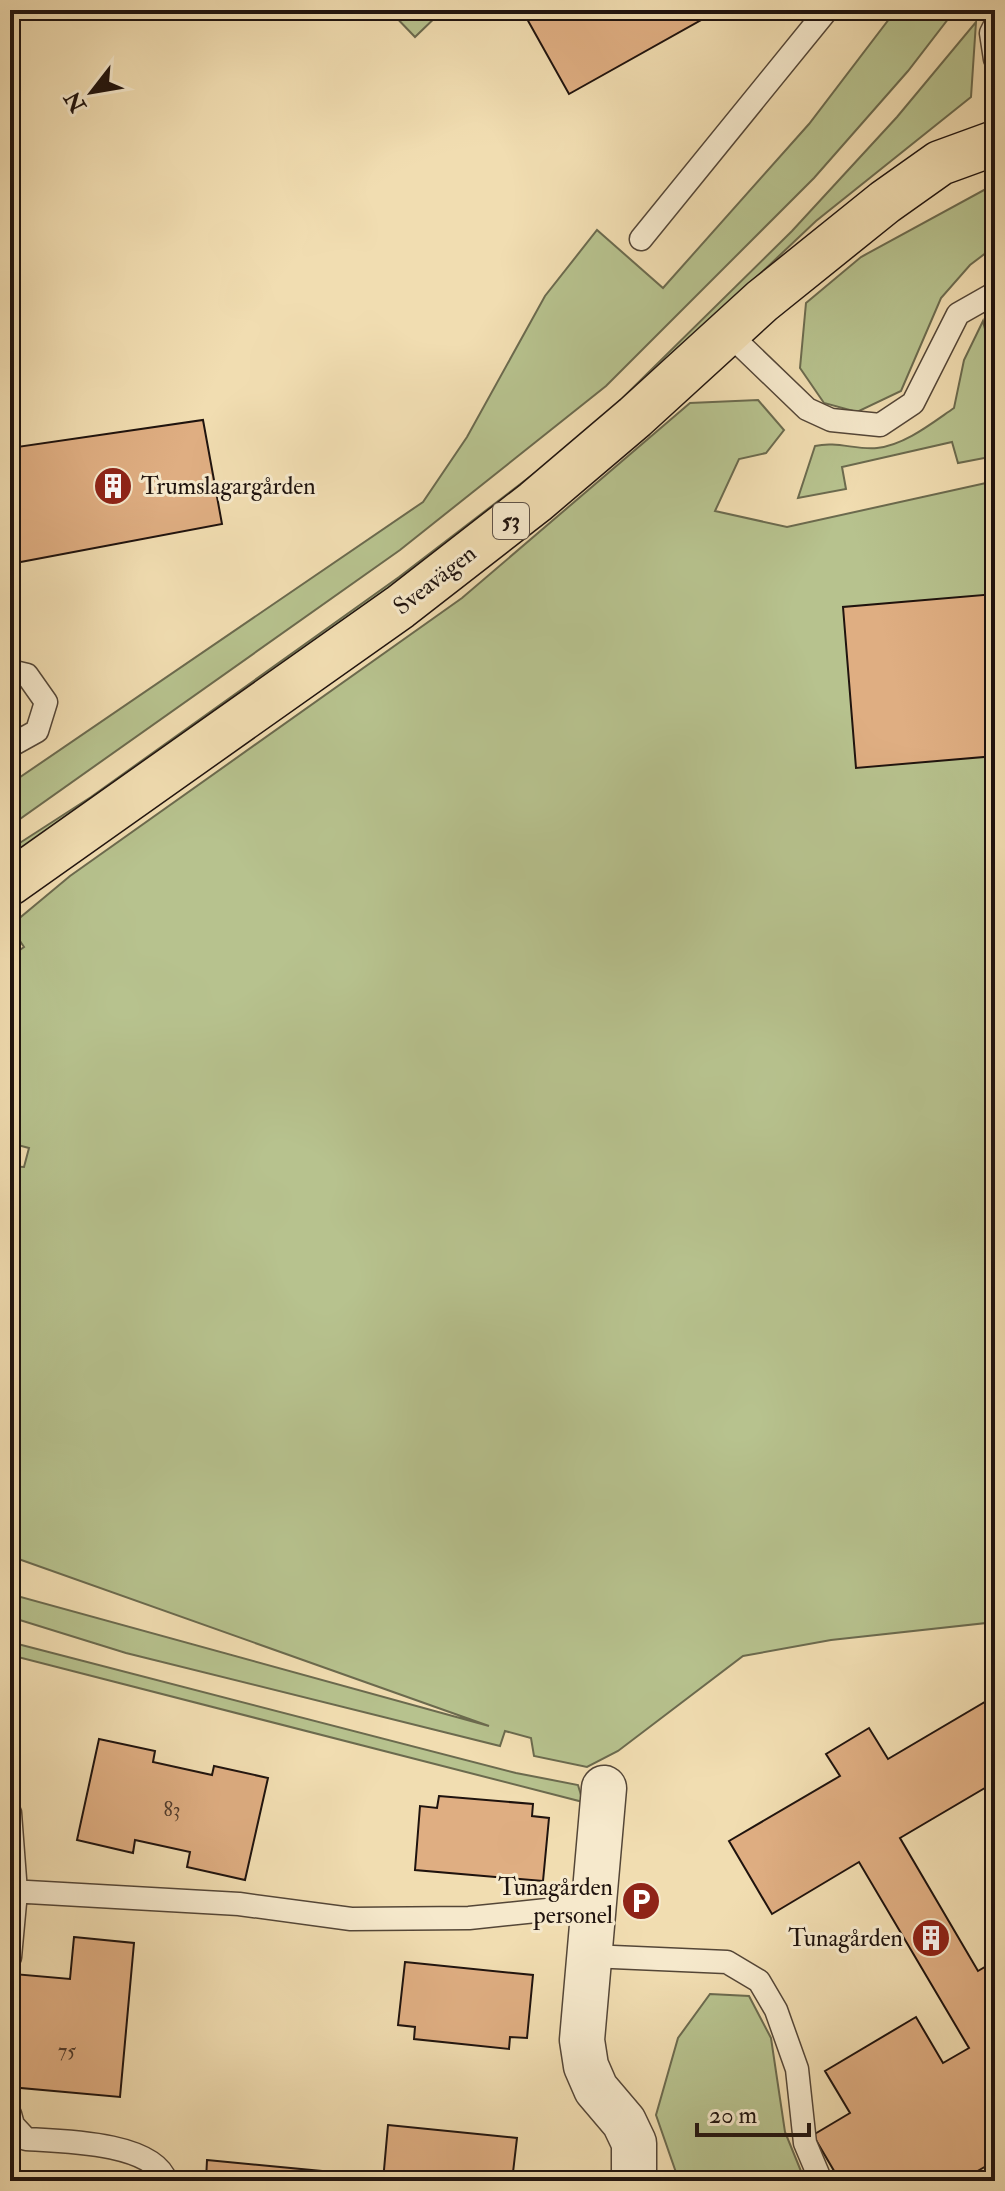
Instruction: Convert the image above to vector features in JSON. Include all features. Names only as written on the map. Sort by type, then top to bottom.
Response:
[{"type":"main road","name":"Sveavägen","points":[[10,883],[400,607],[535,502],[728,333],[885,202],[940,163],[995,143]]},
{"type":"street","points":[[604,1788],[582,2040],[586,2066],[596,2089],[624,2122],[634,2143],[634,2181]]},
{"type":"lane","points":[[641,239],[827,10]]},
{"type":"lane","points":[[995,25],[991,33],[995,59]]},
{"type":"lane","points":[[728,333],[807,409],[831,420],[880,425],[913,403],[958,314],[995,293]]},
{"type":"lane","points":[[10,671],[27,675],[46,702],[37,731],[10,746]]},
{"type":"lane","points":[[10,1813],[13,1892],[10,1957]]},
{"type":"lane","points":[[13,1892],[239,1904],[351,1919],[469,1918],[594,1905]]},
{"type":"lane","points":[[590,1956],[727,1962],[759,1981],[776,2010],[797,2069],[805,2143],[821,2181]]},
{"type":"lane","points":[[10,2116],[13,2125],[26,2139],[102,2145],[147,2160],[166,2181]]},
{"type":"green space","points":[[389,10],[443,10],[415,37]]},
{"type":"green space","points":[[896,10],[955,10],[908,71],[814,178],[606,386],[400,550],[10,826],[10,784],[423,502],[467,437],[545,296],[597,230],[663,288],[809,124]]},
{"type":"green space","points":[[976,22],[971,97],[816,221],[580,444],[468,535],[57,828],[21,851],[15,846],[91,797],[399,577],[587,433],[792,231],[897,117]]},
{"type":"green space","points":[[995,184],[995,246],[970,265],[941,298],[901,391],[857,412],[824,403],[800,368],[806,303],[861,257]]},
{"type":"green space","points":[[983,321],[995,369],[995,456],[958,463],[952,442],[842,467],[846,489],[798,498],[815,446],[831,444],[877,448],[898,443],[954,408],[964,360]]},
{"type":"green space","points":[[758,400],[784,430],[766,453],[739,459],[715,511],[787,527],[995,481],[995,1622],[831,1640],[743,1656],[618,1751],[587,1767],[534,1756],[531,1738],[505,1731],[500,1746],[126,1653],[10,1617],[10,1594],[489,1726],[10,1556],[10,1166],[24,1167],[29,1148],[10,1143],[10,957],[24,947],[10,926],[70,876],[462,598],[690,403]]},
{"type":"green space","points":[[10,1642],[516,1773],[578,1785],[583,1802],[10,1655]]},
{"type":"green space","points":[[710,1994],[749,1996],[771,2038],[785,2132],[805,2181],[679,2181],[656,2115],[678,2038]]},
{"type":"building","points":[[522,10],[708,10],[710,15],[569,94]]},
{"type":"building","name":"Trumslagargården","points":[[203,420],[222,524],[10,564],[10,448]]},
{"type":"building","points":[[995,594],[995,756],[856,768],[843,607]]},
{"type":"building","name":"Tunagården","points":[[995,1696],[995,1782],[900,1838],[978,1971],[995,1961],[995,2161],[960,2181],[840,2181],[813,2135],[850,2113],[825,2071],[916,2017],[943,2063],[969,2048],[859,1862],[772,1914],[729,1841],[840,1776],[826,1754],[869,1728],[888,1759]]},
{"type":"building","points":[[99,1739],[155,1751],[153,1762],[212,1775],[214,1766],[268,1778],[245,1880],[187,1867],[190,1852],[135,1840],[133,1853],[77,1840]]},
{"type":"building","points":[[439,1796],[533,1804],[532,1816],[549,1818],[543,1881],[415,1870],[420,1806],[437,1808]]},
{"type":"building","points":[[74,1937],[134,1943],[120,2097],[10,2087],[14,1974],[70,1979]]},
{"type":"building","points":[[405,1962],[533,1975],[527,2038],[510,2037],[509,2049],[414,2039],[415,2027],[398,2025]]},
{"type":"building","points":[[388,2125],[517,2138],[512,2181],[383,2181]]},
{"type":"building","points":[[207,2160],[332,2172],[332,2181],[206,2181]]},
{"type":"place","name":"Trumslagargården","points":[[113,486]]},
{"type":"place","name":"Tunagården personel","points":[[641,1901]]},
{"type":"place","name":"Tunagården","points":[[931,1938]]}]
